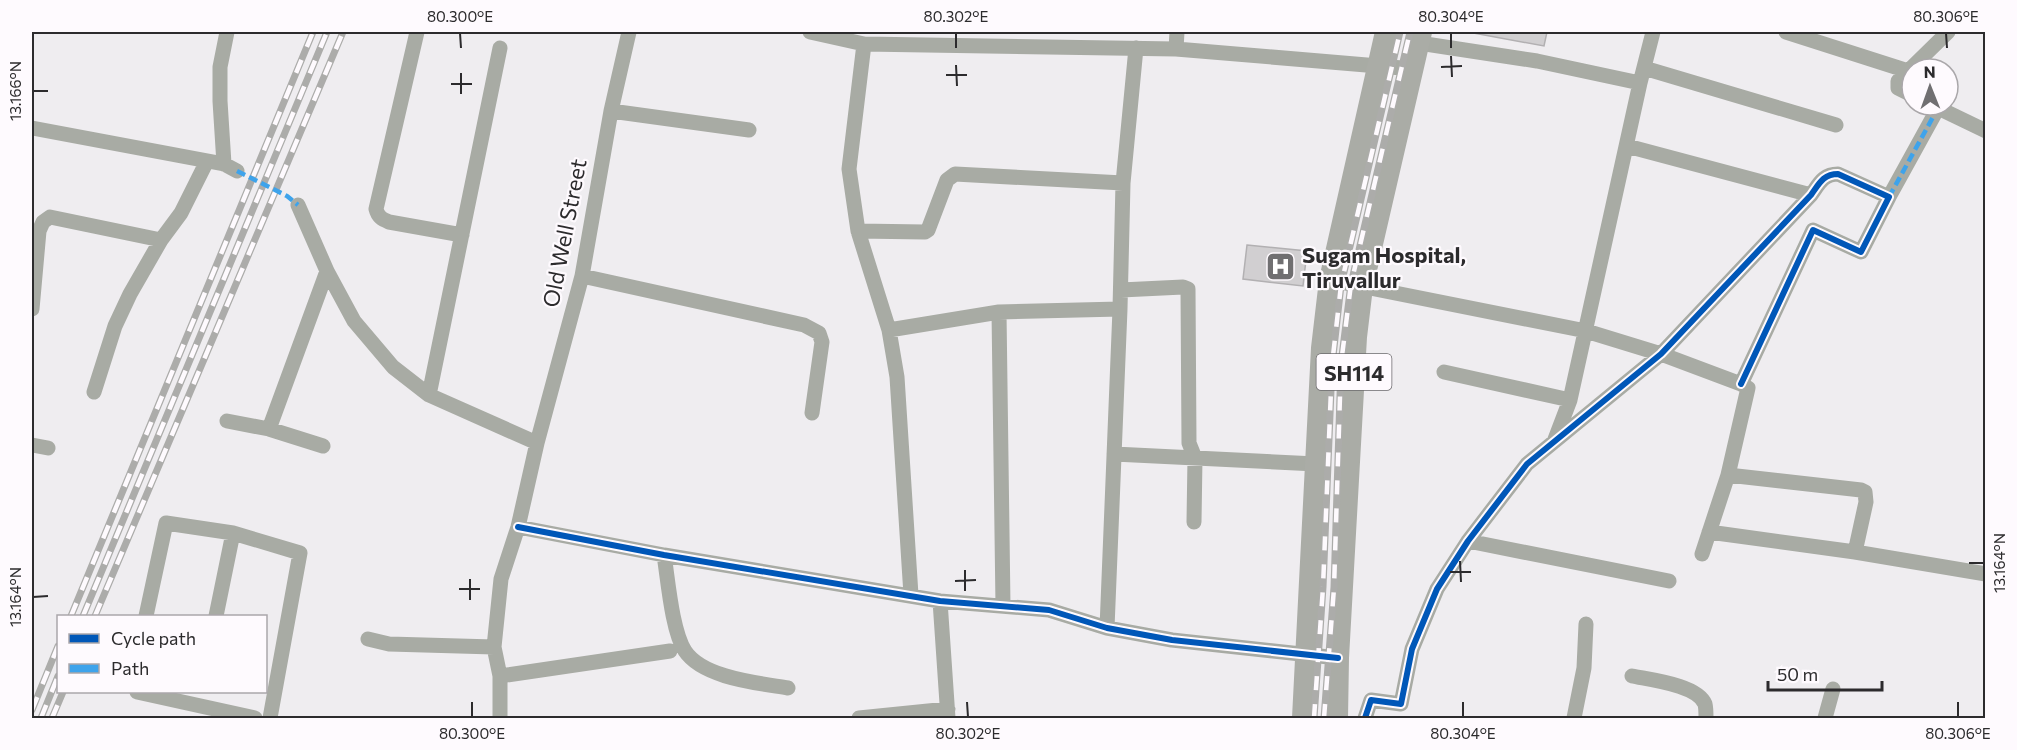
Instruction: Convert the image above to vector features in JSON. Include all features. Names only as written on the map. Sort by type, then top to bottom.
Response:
[{"type":"main road","name":"SH114","points":[[1303,718],[1322,348],[1330,280],[1386,32]]},
{"type":"main road","name":"SH114","points":[[1337,718],[1338,658],[1356,336],[1362,287],[1420,37]]},
{"type":"street","points":[[32,128],[230,167],[220,101],[220,67],[227,32]]},
{"type":"street","points":[[417,32],[376,208],[382,219],[389,222],[462,235]]},
{"type":"street","name":"Old Well Street","points":[[500,718],[500,675],[494,647],[501,579],[518,526],[537,443],[582,276],[611,111],[629,32]]},
{"type":"street","points":[[810,32],[864,44],[1136,48],[1414,69]]},
{"type":"street","points":[[1176,50],[1177,32]]},
{"type":"street","points":[[1554,444],[1570,400],[1653,32]]},
{"type":"street","points":[[1786,32],[1900,68]]},
{"type":"street","points":[[1922,57],[1948,32]]},
{"type":"street","points":[[1420,37],[1537,61],[1642,76],[1836,125]]},
{"type":"street","points":[[864,44],[849,169],[858,231],[889,330],[897,377],[911,595]]},
{"type":"street","points":[[429,395],[500,48]]},
{"type":"street","points":[[1107,628],[1121,290],[1123,183],[1136,48]]},
{"type":"street","points":[[611,111],[749,130]]},
{"type":"street","points":[[1741,384],[1813,230],[1861,252],[1930,117]]},
{"type":"street","points":[[1957,117],[1986,130]]},
{"type":"street","points":[[1627,146],[1811,195]]},
{"type":"street","points":[[94,392],[115,326],[130,294],[161,240],[181,213],[207,161]]},
{"type":"street","points":[[858,231],[928,230],[947,180],[955,174],[1123,183]]},
{"type":"street","points":[[1365,718],[1371,700],[1401,704],[1412,649],[1437,589],[1468,541],[1527,464],[1661,354],[1811,195],[1823,178],[1830,174],[1838,174],[1889,196]]},
{"type":"street","points":[[298,205],[327,271],[354,321],[393,368],[429,395],[537,443]]},
{"type":"street","points":[[32,309],[39,231],[43,222],[50,217],[161,240]]},
{"type":"street","points":[[268,429],[327,271]]},
{"type":"street","points":[[582,276],[804,325],[819,333],[822,342],[812,413]]},
{"type":"street","points":[[1330,280],[1586,331],[1661,354],[1748,388],[1728,475],[1702,554]]},
{"type":"street","points":[[1121,290],[1183,287],[1188,289],[1189,443],[1196,458],[1194,522]]},
{"type":"street","points":[[889,330],[999,312],[1120,309]]},
{"type":"street","points":[[999,312],[1003,606]]},
{"type":"street","points":[[1444,372],[1570,400]]},
{"type":"street","points":[[226,421],[268,429],[323,446]]},
{"type":"street","points":[[32,446],[48,448]]},
{"type":"street","points":[[1114,454],[1316,464]]},
{"type":"street","points":[[1728,475],[1865,492],[1866,502],[1855,552]]},
{"type":"street","points":[[146,615],[166,523],[233,533],[300,553],[270,718]]},
{"type":"street","points":[[518,526],[664,555],[940,601],[1049,610],[1107,628],[1172,640],[1338,658]]},
{"type":"street","points":[[1709,532],[1855,552],[1986,574]]},
{"type":"street","points":[[216,615],[233,533]]},
{"type":"street","points":[[1468,541],[1669,581]]},
{"type":"street","points":[[664,555],[672,609],[685,651],[706,668],[723,675],[788,688]]},
{"type":"street","points":[[858,718],[948,714],[940,601]]},
{"type":"street","points":[[1574,718],[1584,668],[1586,624]]},
{"type":"street","points":[[368,639],[389,644],[494,647]]},
{"type":"street","points":[[500,675],[670,651]]},
{"type":"street","points":[[1632,676],[1687,689],[1698,695],[1705,705],[1706,718]]},
{"type":"street","points":[[1825,718],[1833,689]]},
{"type":"street","points":[[146,693],[199,699],[255,718]]},
{"type":"building","points":[[1468,32],[1547,32],[1544,46]]},
{"type":"building","points":[[1247,245],[1307,251],[1303,286],[1243,279]]},
{"type":"railway","points":[[71,615],[313,32]]},
{"type":"railway","points":[[83,615],[327,32]]},
{"type":"railway","points":[[95,615],[343,32]]},
{"type":"railway","points":[[1314,718],[1323,587],[1332,365],[1341,285],[1400,32]]},
{"type":"railway","points":[[1324,718],[1334,588],[1341,364],[1351,284],[1410,32]]},
{"type":"railway","points":[[32,710],[57,648]]},
{"type":"railway","points":[[41,718],[57,678]]},
{"type":"railway","points":[[52,718],[63,693]]},
{"type":"marked path","points":[[1889,197],[1933,117]]},
{"type":"marked path","points":[[237,171],[287,196],[298,205]]},
{"type":"cycle path","points":[[1365,718],[1371,700],[1401,704],[1412,649],[1437,589],[1468,541],[1527,464],[1661,354],[1825,178],[1838,174],[1889,197],[1861,252],[1813,230],[1741,384]]},
{"type":"cycle path","points":[[518,527],[664,555],[940,601],[1049,610],[1107,628],[1172,640],[1338,658]]},
{"type":"place","name":"Sugam Hospital, Tiruvallur","points":[[1281,267]]}]
